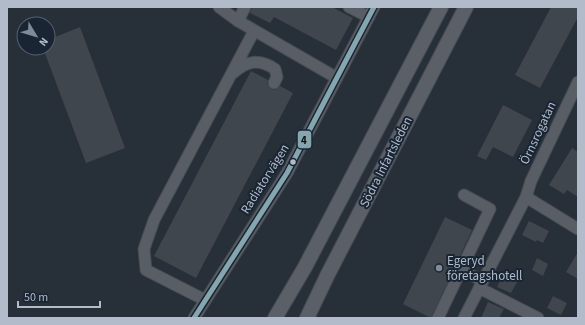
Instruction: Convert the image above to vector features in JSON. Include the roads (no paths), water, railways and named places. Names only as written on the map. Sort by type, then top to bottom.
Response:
[{"type":"main road","name":"Södra Infartsleden","points":[[275,318],[305,267],[374,138],[441,7]]},
{"type":"main road","name":"Södra Infartsleden","points":[[307,318],[377,178],[466,7]]},
{"type":"street","points":[[219,7],[238,22],[337,78]]},
{"type":"street","points":[[238,22],[245,7]]},
{"type":"street","points":[[349,7],[369,17]]},
{"type":"street","name":"Radiatorvägen","points":[[194,318],[287,173],[374,7]]},
{"type":"street","points":[[205,300],[146,270],[144,249],[154,220],[254,31]]},
{"type":"street","points":[[231,74],[242,65],[259,61],[268,64],[275,69],[277,77],[274,83]]},
{"type":"street","name":"Örnsrogatan","points":[[464,318],[526,197],[531,181],[578,82]]},
{"type":"street","points":[[438,318],[490,209],[464,195]]},
{"type":"street","points":[[526,197],[578,229]]},
{"type":"street","points":[[461,270],[481,284],[538,318]]},
{"type":"place","name":"Egeryd företagshotell","points":[[439,268]]}]
